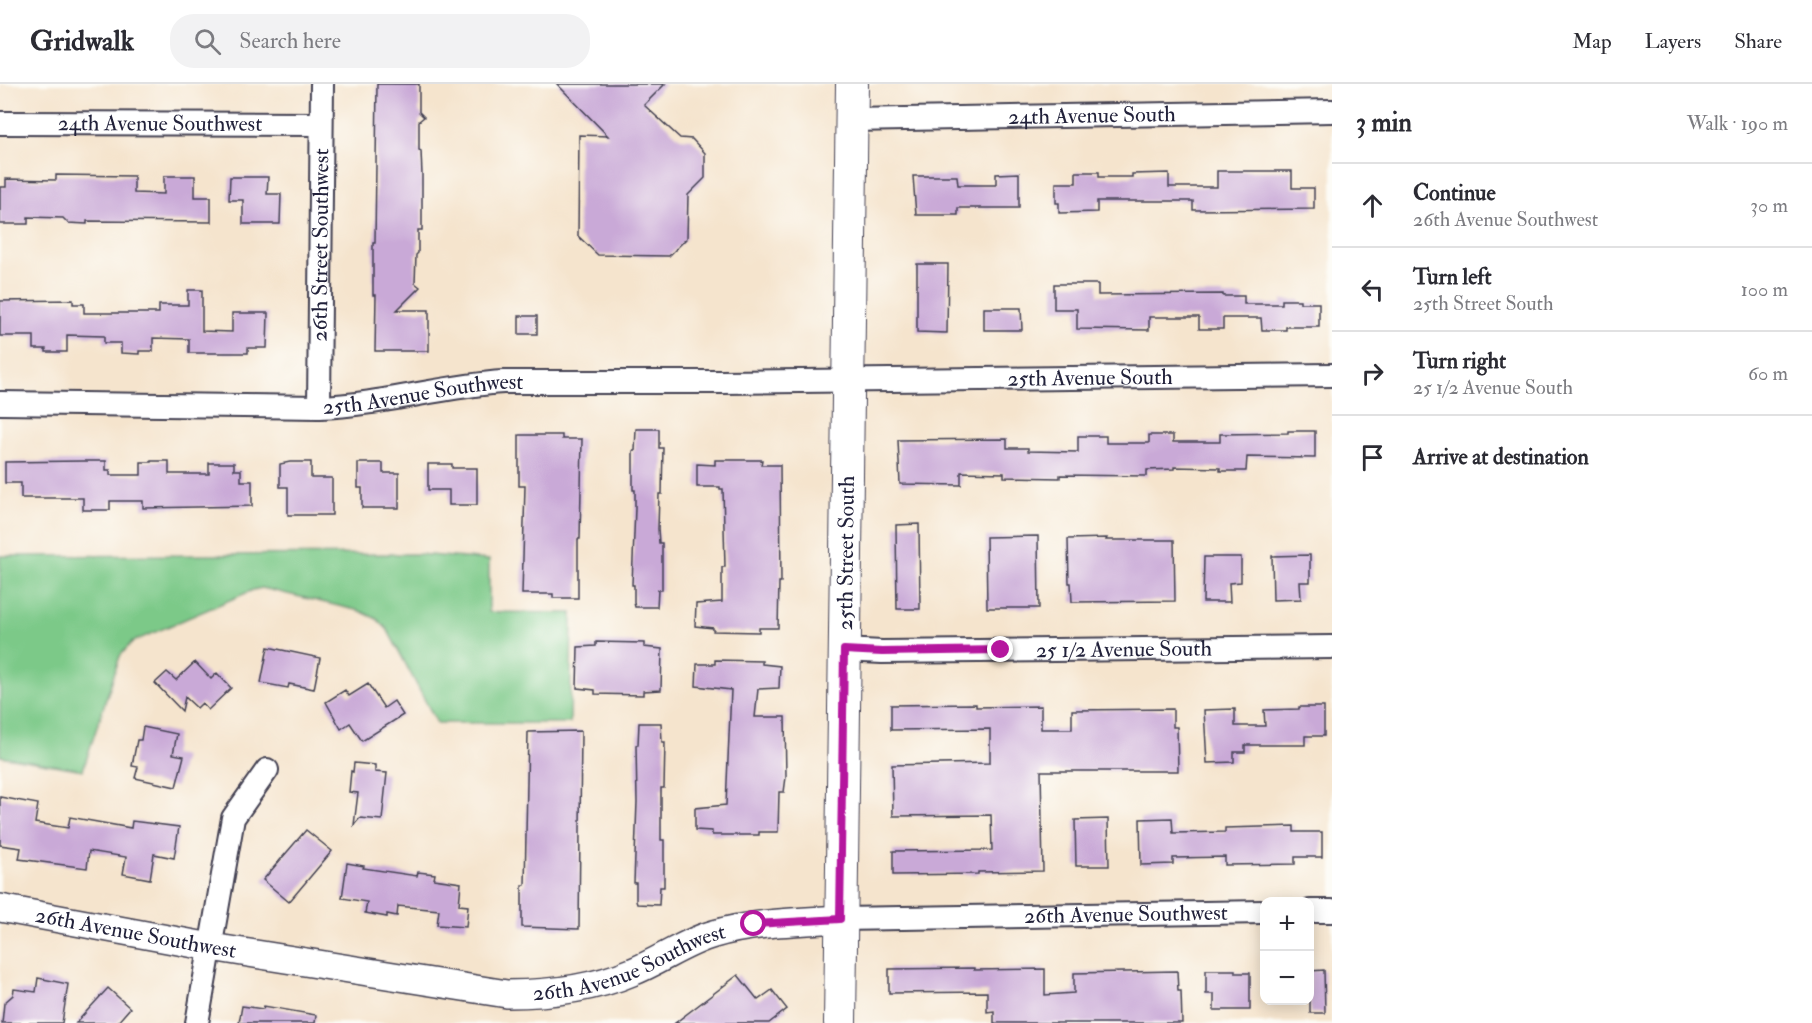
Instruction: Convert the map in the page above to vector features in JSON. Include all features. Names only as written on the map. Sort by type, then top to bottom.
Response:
[{"type":"main road","name":"25th Street South","points":[[840,1023],[852,84]]},
{"type":"street","name":"26th Street Southwest","points":[[319,407],[322,84]]},
{"type":"street","name":"24th Avenue South","points":[[852,120],[1332,111]]},
{"type":"street","name":"24th Avenue Southwest","points":[[0,123],[321,124]]},
{"type":"street","name":"25th Avenue South","points":[[847,380],[1332,375]]},
{"type":"street","name":"25th Avenue Southwest","points":[[0,403],[319,407],[366,403],[469,384],[503,382],[847,380]]},
{"type":"street","name":"25 1/2 Avenue South","points":[[844,650],[882,652],[1332,647]]},
{"type":"street","points":[[197,1023],[233,818],[267,770]]},
{"type":"street","name":"26th Avenue Southwest","points":[[0,908],[211,947],[507,994],[564,991],[596,984],[632,972],[678,948],[712,934],[754,924],[840,919],[1260,912]]},
{"type":"street","points":[[1314,911],[1332,911]]},
{"type":"green space","points":[[417,554],[489,560],[489,612],[572,613],[570,723],[437,723],[387,629],[377,619],[360,611],[262,588],[132,642],[120,656],[83,770],[0,756],[0,556]]},
{"type":"building","points":[[377,84],[419,84],[419,112],[424,117],[419,121],[422,230],[418,230],[415,283],[420,287],[397,310],[429,310],[429,351],[375,351],[376,295],[373,295],[373,243],[375,243]]},
{"type":"building","points":[[557,84],[665,84],[644,105],[680,138],[692,139],[705,153],[705,178],[688,195],[687,238],[669,256],[598,255],[578,236],[579,135],[608,136]]},
{"type":"building","points":[[1217,171],[1292,171],[1292,188],[1314,188],[1314,209],[1193,210],[1193,201],[1097,201],[1097,212],[1059,213],[1059,203],[1056,203],[1056,183],[1076,183],[1076,172],[1099,172],[1099,177],[1132,177],[1132,174],[1169,173],[1169,187],[1217,187]]},
{"type":"building","points":[[1019,173],[1019,208],[958,208],[958,215],[916,215],[913,176],[957,176],[958,185],[996,185],[996,174]]},
{"type":"building","points":[[56,175],[134,176],[134,193],[164,194],[164,176],[195,176],[195,197],[211,197],[211,222],[87,221],[87,224],[68,223],[63,218],[28,217],[28,224],[0,224],[0,187],[6,187],[6,179],[56,180]]},
{"type":"building","points":[[230,177],[268,177],[267,194],[281,194],[280,224],[243,224],[243,200],[229,200]]},
{"type":"building","points":[[917,264],[948,264],[947,333],[917,332]]},
{"type":"building","points":[[1054,284],[1098,284],[1098,295],[1223,294],[1223,296],[1244,296],[1244,304],[1282,304],[1282,300],[1319,303],[1319,327],[1262,330],[1261,318],[1223,318],[1223,329],[1199,329],[1199,317],[1149,317],[1149,330],[1077,329],[1077,309],[1054,309]]},
{"type":"building","points":[[188,290],[202,290],[202,331],[232,332],[232,313],[268,313],[267,348],[248,348],[248,353],[189,353],[189,339],[153,338],[153,351],[139,351],[139,354],[121,353],[121,343],[104,343],[104,336],[67,335],[67,352],[46,352],[46,349],[34,349],[34,336],[0,336],[0,301],[73,300],[73,304],[84,304],[84,313],[159,313],[159,305],[188,305]]},
{"type":"building","points":[[984,308],[1021,308],[1022,330],[984,330]]},
{"type":"building","points":[[519,316],[537,316],[537,334],[519,334]]},
{"type":"building","points":[[636,429],[659,429],[659,448],[663,448],[662,494],[659,494],[658,529],[659,543],[662,543],[662,590],[658,590],[657,607],[635,607],[634,603],[634,585],[632,585],[635,508],[633,451],[635,451]]},
{"type":"building","points":[[1288,431],[1315,431],[1315,458],[1247,457],[1246,471],[1174,467],[1174,469],[1147,470],[1147,476],[1060,475],[1060,478],[1004,477],[1004,473],[961,472],[961,485],[900,484],[898,440],[1007,439],[1007,448],[1028,448],[1028,451],[1078,452],[1078,436],[1106,436],[1106,443],[1149,443],[1149,435],[1173,435],[1173,442],[1220,442],[1220,434],[1288,433]]},
{"type":"building","points":[[519,435],[562,435],[562,439],[582,439],[578,598],[553,598],[553,594],[522,594],[525,486],[519,486]]},
{"type":"building","points":[[715,460],[762,460],[761,465],[780,465],[781,582],[779,582],[778,628],[759,628],[759,632],[713,631],[713,628],[695,626],[696,604],[722,602],[722,567],[725,567],[723,489],[697,487],[697,464],[715,465]]},
{"type":"building","points":[[106,461],[106,470],[110,470],[110,475],[141,475],[141,462],[151,461],[169,461],[169,474],[209,474],[209,463],[234,463],[234,470],[241,470],[241,481],[252,481],[252,506],[143,508],[143,501],[110,501],[110,510],[83,510],[83,498],[21,498],[21,483],[5,483],[5,462]]},
{"type":"building","points":[[311,462],[311,478],[332,478],[332,515],[288,515],[288,487],[280,487],[280,464]]},
{"type":"building","points":[[358,463],[383,463],[383,473],[399,473],[399,508],[362,508],[362,488],[358,488]]},
{"type":"building","points":[[428,464],[452,464],[452,468],[477,468],[477,505],[449,505],[449,490],[428,490]]},
{"type":"building","points":[[919,524],[920,609],[897,609],[896,525]]},
{"type":"building","points":[[1038,536],[1039,608],[987,608],[986,537]]},
{"type":"building","points":[[1107,538],[1106,540],[1174,540],[1175,601],[1072,602],[1068,539]]},
{"type":"building","points":[[1310,555],[1310,582],[1300,582],[1301,599],[1273,600],[1272,556]]},
{"type":"building","points":[[1204,557],[1241,557],[1241,582],[1229,583],[1230,602],[1203,602]]},
{"type":"building","points":[[596,642],[644,643],[644,647],[662,649],[661,690],[643,691],[643,695],[595,694],[595,690],[577,688],[578,647],[596,646]]},
{"type":"building","points":[[268,647],[320,658],[314,689],[289,684],[288,688],[261,683]]},
{"type":"building","points":[[715,660],[762,661],[762,664],[780,666],[779,688],[758,689],[755,717],[785,717],[786,777],[784,792],[779,792],[778,832],[759,832],[759,835],[712,835],[712,831],[695,830],[695,808],[726,805],[731,690],[696,686],[697,664],[715,664]]},
{"type":"building","points":[[195,662],[211,679],[217,673],[231,688],[208,710],[202,703],[197,708],[185,697],[182,711],[155,683],[167,672],[176,680]]},
{"type":"building","points":[[368,684],[384,708],[394,701],[403,715],[362,741],[350,723],[341,729],[326,702],[345,690],[349,696]]},
{"type":"building","points":[[976,704],[976,707],[1041,706],[1041,729],[1072,729],[1072,710],[1173,709],[1173,727],[1177,727],[1178,771],[1041,771],[1043,871],[893,875],[893,851],[992,850],[991,815],[893,816],[892,765],[990,763],[990,729],[891,730],[891,705]]},
{"type":"building","points":[[1299,707],[1324,707],[1324,736],[1305,736],[1305,745],[1245,745],[1245,752],[1234,752],[1234,762],[1207,763],[1204,710],[1235,709],[1235,726],[1265,726],[1264,710],[1299,709]]},
{"type":"building","points":[[639,723],[661,723],[662,742],[665,742],[664,788],[661,788],[664,887],[660,887],[659,905],[637,904],[636,883],[634,883],[637,802],[636,745],[638,745]]},
{"type":"building","points":[[143,727],[177,734],[173,754],[184,756],[176,787],[135,778],[138,767],[132,766],[137,740],[141,740]]},
{"type":"building","points":[[581,731],[579,929],[522,927],[528,732]]},
{"type":"building","points":[[354,763],[375,765],[375,772],[387,773],[382,820],[360,818],[354,825],[358,793],[349,792]]},
{"type":"building","points":[[0,797],[38,804],[35,823],[68,828],[70,817],[131,828],[132,821],[179,827],[174,858],[154,854],[150,879],[123,874],[126,857],[89,851],[87,868],[19,859],[21,848],[0,845]]},
{"type":"building","points":[[1172,818],[1173,833],[1225,832],[1225,828],[1294,826],[1294,832],[1322,832],[1322,857],[1295,857],[1295,864],[1225,865],[1225,857],[1173,858],[1173,864],[1141,865],[1140,819]]},
{"type":"building","points":[[1108,819],[1109,866],[1076,866],[1075,820]]},
{"type":"building","points":[[306,830],[332,851],[289,902],[263,880]]},
{"type":"building","points":[[347,863],[364,866],[363,868],[417,876],[418,872],[435,874],[434,879],[461,883],[459,905],[468,906],[466,927],[437,925],[439,910],[398,906],[397,916],[387,914],[387,917],[365,913],[367,902],[342,898]]},
{"type":"building","points":[[974,968],[974,970],[1045,969],[1045,995],[1074,993],[1074,973],[1177,971],[1178,991],[1181,991],[1182,1023],[994,1023],[994,1011],[987,1012],[987,992],[889,993],[889,969]]},
{"type":"building","points":[[1206,970],[1235,970],[1235,973],[1250,973],[1250,1010],[1214,1010],[1214,994],[1206,994]]},
{"type":"building","points":[[1324,970],[1325,1013],[1310,1013],[1310,1005],[1314,1005],[1314,971]]},
{"type":"building","points":[[738,975],[758,1000],[772,990],[787,1009],[769,1023],[675,1023]]},
{"type":"building","points":[[38,978],[68,984],[62,1023],[2,1023],[4,1003],[13,995],[14,989],[36,992]]},
{"type":"building","points":[[108,988],[130,1008],[117,1023],[76,1023]]},
{"type":"building","points":[[242,1006],[263,1009],[264,1006],[316,1015],[315,1023],[239,1023]]},
{"type":"route","points":[[754,924],[840,919],[844,650],[882,652],[1001,650]]}]
